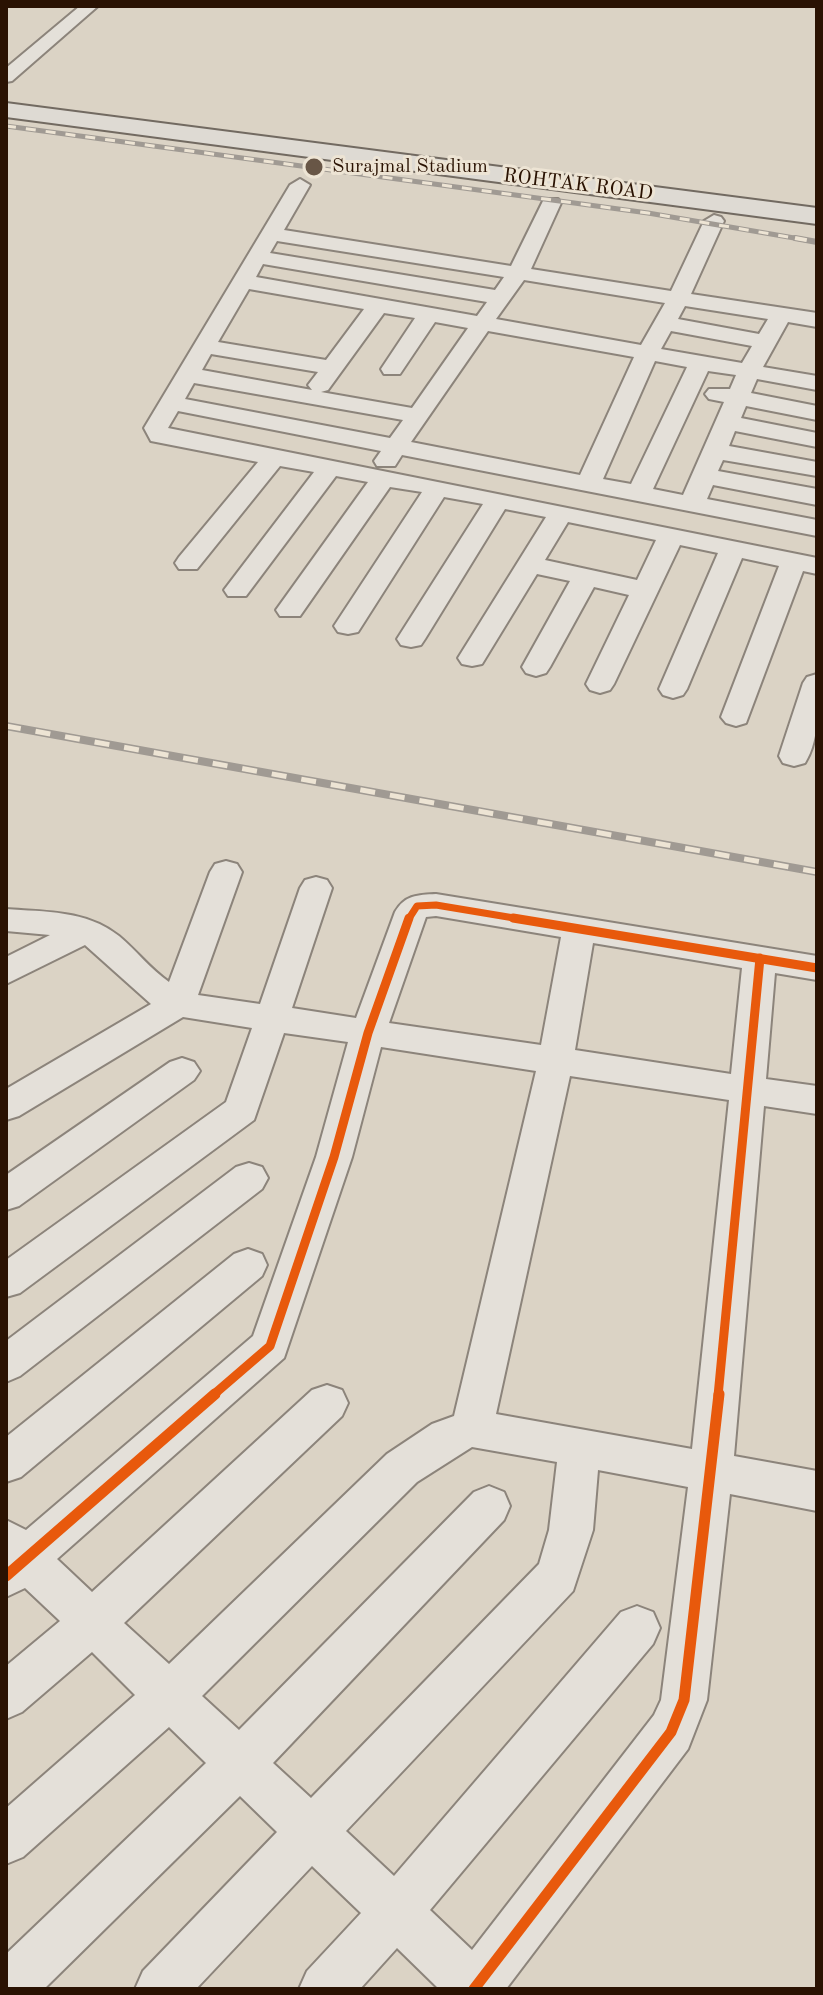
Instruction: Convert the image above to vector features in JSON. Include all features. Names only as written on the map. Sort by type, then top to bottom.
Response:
[{"type":"highway","name":"ROHTAK ROAD","points":[[6,110],[817,216]]},
{"type":"highway","name":"ROHTAK ROAD","points":[[6,130],[551,203],[817,230]]},
{"type":"street","points":[[6,77],[90,6]]},
{"type":"street","points":[[300,185],[156,428],[160,436],[498,500],[805,564],[736,717]]},
{"type":"street","points":[[290,610],[397,447],[518,273],[551,203]]},
{"type":"street","points":[[588,484],[648,352],[678,299],[714,221]]},
{"type":"street","points":[[270,234],[817,320]]},
{"type":"street","points":[[257,257],[501,298]]},
{"type":"street","points":[[243,281],[484,322],[547,320],[600,329],[648,352],[816,381]]},
{"type":"street","points":[[547,320],[573,282]]},
{"type":"street","points":[[600,329],[624,290]]},
{"type":"street","points":[[311,397],[379,304]]},
{"type":"street","points":[[392,369],[430,313]]},
{"type":"street","points":[[692,504],[749,371],[781,315]]},
{"type":"street","points":[[664,323],[765,342]]},
{"type":"street","points":[[204,346],[332,368]]},
{"type":"street","points":[[639,493],[701,362]]},
{"type":"street","points":[[188,375],[419,416]]},
{"type":"street","points":[[689,390],[817,413]]},
{"type":"street","points":[[171,403],[817,528]]},
{"type":"street","points":[[727,422],[817,440]]},
{"type":"street","points":[[715,451],[817,469]]},
{"type":"street","points":[[188,563],[274,458]]},
{"type":"street","points":[[237,590],[330,468]]},
{"type":"street","points":[[704,476],[817,497]]},
{"type":"street","points":[[348,626],[437,488]]},
{"type":"street","points":[[411,639],[498,500]]},
{"type":"street","points":[[472,658],[561,513]]},
{"type":"street","points":[[600,684],[671,536]]},
{"type":"street","points":[[673,689],[733,549]]},
{"type":"street","points":[[529,564],[645,590]]},
{"type":"street","points":[[536,667],[586,577]]},
{"type":"street","points":[[794,756],[817,683]]},
{"type":"street","points":[[6,1106],[178,1004],[226,872]]},
{"type":"street","points":[[6,1281],[241,1110],[316,888]]},
{"type":"street","points":[[760,958],[711,1474],[684,1700],[671,1732],[475,1988],[93,1622],[13,1558],[270,1346],[334,1157],[368,1033],[411,912],[417,906],[436,905],[760,958],[817,968]]},
{"type":"street","points":[[6,920],[86,930],[99,938],[149,988],[178,1004],[817,1100]]},
{"type":"street","points":[[472,1428],[556,1060],[579,929]]},
{"type":"street","points":[[6,972],[86,930]]},
{"type":"street","points":[[6,1195],[182,1071]]},
{"type":"street","points":[[6,1364],[249,1178]]},
{"type":"street","points":[[6,1463],[248,1265]]},
{"type":"street","points":[[6,1696],[93,1622],[327,1403]]},
{"type":"street","points":[[6,1840],[169,1696],[402,1468],[447,1437],[472,1428],[817,1491]]},
{"type":"street","points":[[161,1989],[557,1576],[571,1530],[579,1449]]},
{"type":"street","points":[[7,1989],[240,1763],[489,1506]]},
{"type":"street","points":[[325,1989],[396,1912],[637,1628]]},
{"type":"railway","points":[[6,126],[648,213],[806,240]]},
{"type":"railway","points":[[795,238],[806,240]]},
{"type":"railway","points":[[806,240],[817,242]]},
{"type":"railway","points":[[6,726],[817,872]]},
{"type":"cycle path","points":[[6,1576],[270,1346],[334,1157],[368,1033],[411,912],[417,906],[436,905],[817,968]]},
{"type":"cycle path","points":[[474,1989],[671,1732],[684,1700],[711,1474],[760,958]]},
{"type":"place","name":"Surajmal Stadium","points":[[314,167]]}]
